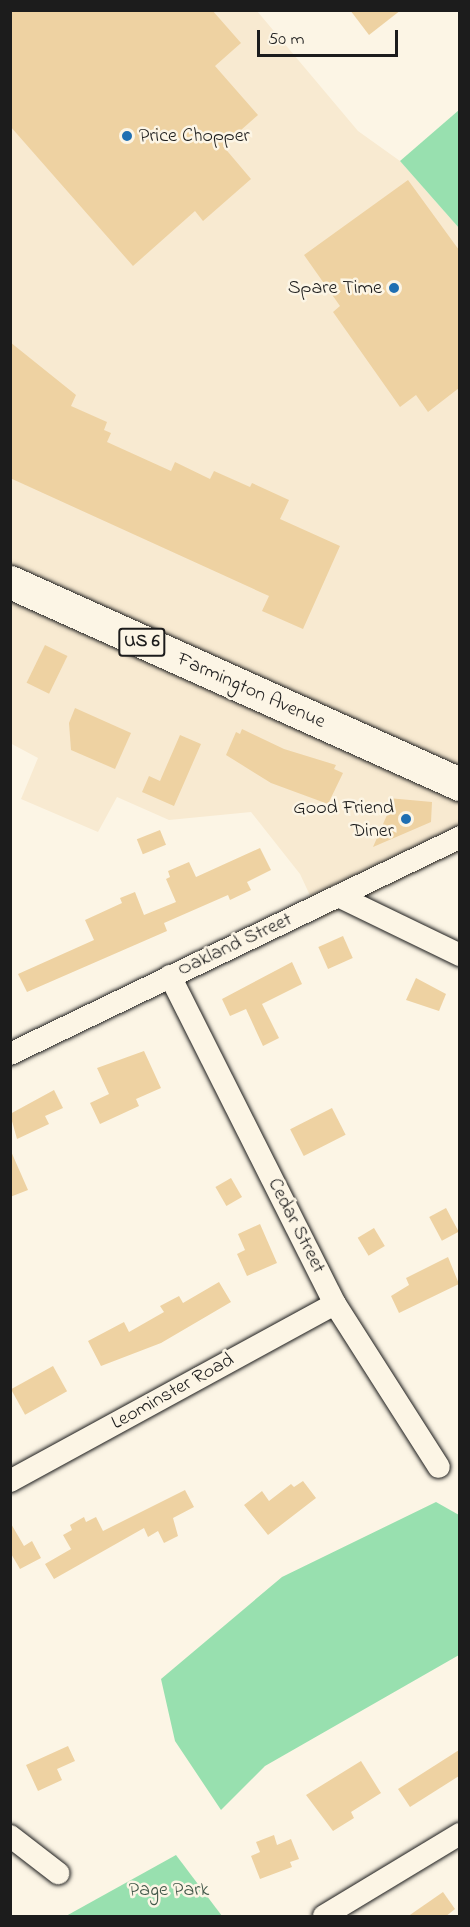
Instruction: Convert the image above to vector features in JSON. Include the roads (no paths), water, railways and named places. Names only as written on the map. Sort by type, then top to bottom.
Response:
[{"type":"highway","name":"Farmington Avenue","points":[[10,582],[459,784]]},
{"type":"street","name":"Oakland Street","points":[[13,1047],[170,976],[459,837]]},
{"type":"street","points":[[338,896],[459,955]]},
{"type":"street","name":"Cedar Street","points":[[170,976],[335,1304],[439,1467]]},
{"type":"street","name":"Leominster Road","points":[[10,1481],[335,1304]]},
{"type":"street","points":[[324,1917],[459,1834]]},
{"type":"street","points":[[10,1836],[58,1873]]},
{"type":"place","name":"Price Chopper","points":[[127,136]]},
{"type":"place","name":"Spare Time","points":[[394,288]]},
{"type":"place","name":"Good Friend Diner","points":[[406,819]]},
{"type":"park label","name":"Page Park","points":[[169,1890]]}]
